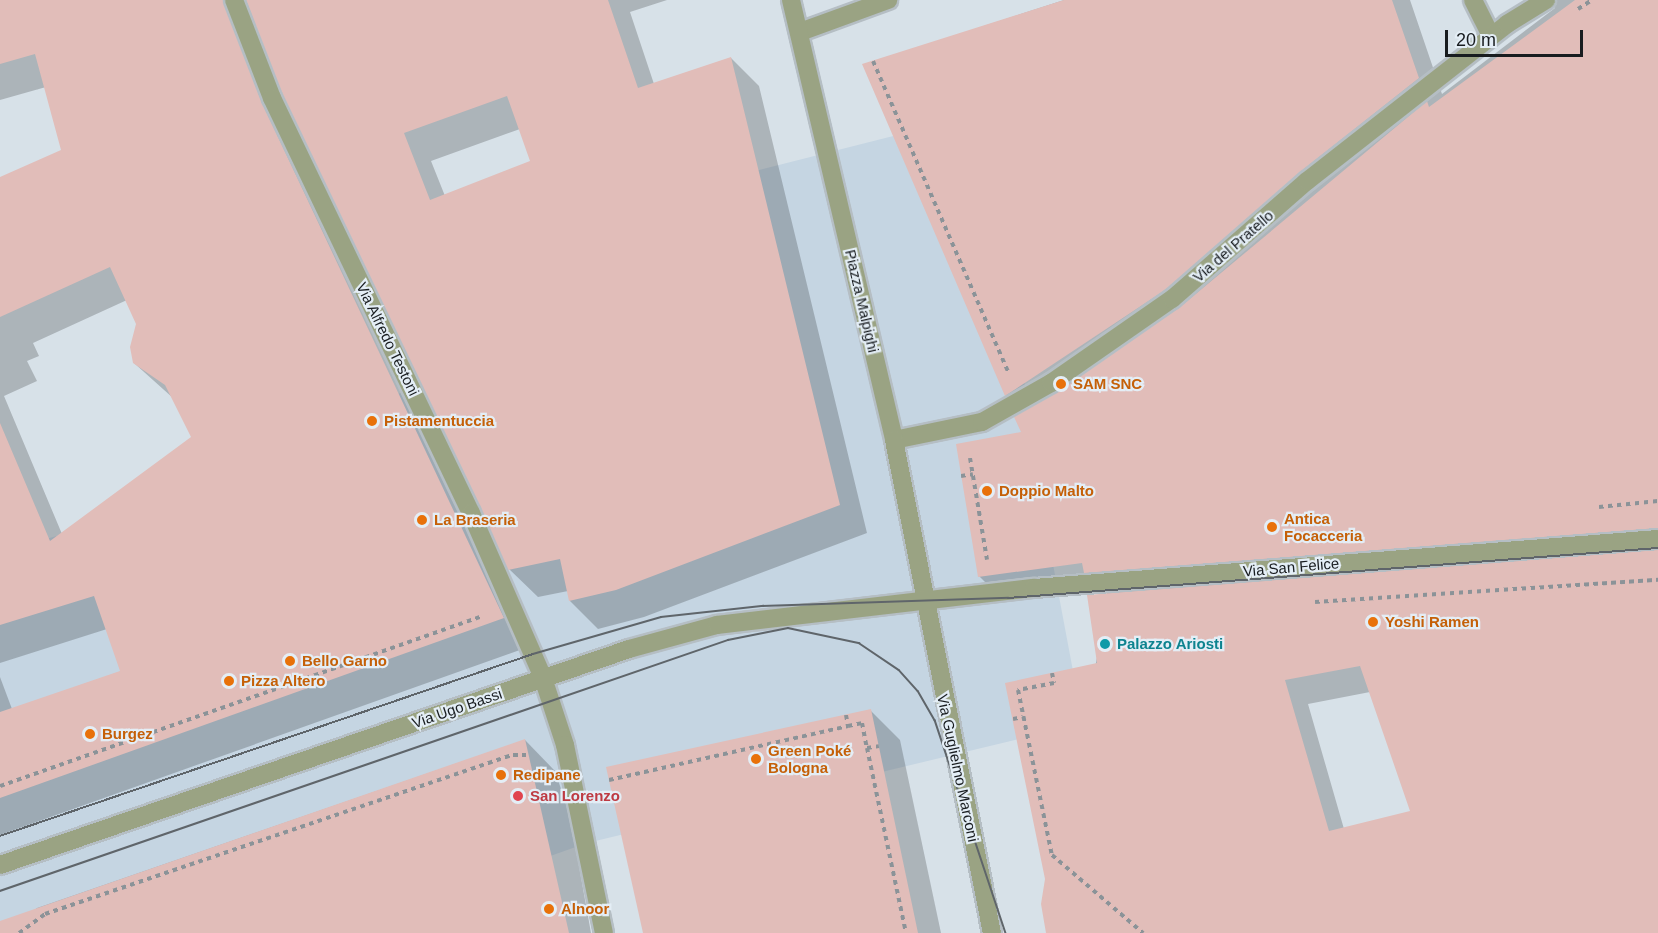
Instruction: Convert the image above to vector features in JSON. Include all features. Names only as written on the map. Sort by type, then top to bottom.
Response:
[{"type":"street","name":"Via Alfredo Testoni","points":[[234,0],[272,98],[461,492],[543,678],[565,745],[604,933]]},
{"type":"street","name":"Piazza Malpighi","points":[[791,0],[894,440],[925,603]]},
{"type":"street","points":[[800,32],[888,0]]},
{"type":"street","points":[[1473,0],[1491,36]]},
{"type":"street","name":"Via del Pratello","points":[[894,440],[982,422],[1060,377],[1172,299],[1307,181],[1491,36],[1546,0]]},
{"type":"street","name":"Via San Felice","points":[[925,603],[1034,588],[1658,539]]},
{"type":"street","name":"Via Ugo Bassi","points":[[0,865],[543,678],[708,627],[925,603]]},
{"type":"street","name":"Via Guglielmo Marconi","points":[[925,603],[992,933]]},
{"type":"path","points":[[873,61],[1011,379]]},
{"type":"path","points":[[969,453],[988,562],[998,561]]},
{"type":"path","points":[[961,476],[973,474]]},
{"type":"path","points":[[1588,508],[1658,501]]},
{"type":"path","points":[[1301,603],[1658,579]]},
{"type":"path","points":[[0,786],[484,616]]},
{"type":"path","points":[[1052,673],[1054,683],[1018,690],[1052,855],[1143,933]]},
{"type":"path","points":[[846,715],[848,726]]},
{"type":"path","points":[[1013,719],[1023,717]]},
{"type":"path","points":[[609,780],[862,723],[906,933]]},
{"type":"path","points":[[867,748],[879,746]]},
{"type":"path","points":[[19,933],[37,917],[74,904],[513,755],[531,755]]},
{"type":"shaded area","points":[[913,131],[1009,342],[1042,430],[1031,447],[1079,703],[1077,725],[587,843],[333,933],[0,933],[0,552],[170,504],[634,280],[692,187]]},
{"type":"building","points":[[0,0],[223,0],[262,103],[504,618],[0,798],[0,712],[120,671],[94,596],[0,625],[0,423],[50,541],[191,437],[165,385],[133,363],[130,347],[136,324],[110,267],[0,317],[0,177],[61,150],[35,54],[0,64]]},
{"type":"building","points":[[246,0],[608,0],[638,88],[731,57],[840,505],[616,590],[569,601],[560,559],[508,570],[282,94]],"holes":[[[507,96],[530,161],[430,200],[404,133]]]},
{"type":"building","points":[[1064,0],[1392,0],[1419,78],[1300,172],[1165,290],[1005,396],[862,64]]},
{"type":"building","points":[[1575,0],[1658,0],[1658,528],[1084,573],[1082,563],[978,577],[956,444],[1021,432],[1014,417],[1179,308],[1427,101],[1429,107]]},
{"type":"building","points":[[1658,550],[1658,933],[1046,933],[1041,904],[1045,879],[1005,683],[1097,663],[1087,595]],"holes":[[[1360,666],[1410,811],[1329,831],[1285,680]]]},
{"type":"building","points":[[871,709],[918,933],[643,933],[606,767]]},
{"type":"building","points":[[525,739],[569,933],[0,933],[0,921]]},
{"type":"tram line","points":[[0,836],[533,654],[661,617],[763,606],[1008,598],[1658,548]]},
{"type":"tram line","points":[[0,891],[728,640],[788,628],[859,643],[899,670],[918,691],[935,720],[1006,933]]},
{"type":"place","name":"SAM SNC","points":[[1061,384]]},
{"type":"place","name":"Pistamentuccia","points":[[372,421]]},
{"type":"place","name":"Doppio Malto","points":[[987,491]]},
{"type":"place","name":"La Braseria","points":[[422,520]]},
{"type":"place","name":"Antica Focacceria","points":[[1272,527]]},
{"type":"place","name":"Yoshi Ramen","points":[[1373,622]]},
{"type":"place","name":"Palazzo Ariosti","points":[[1105,644]]},
{"type":"place","name":"Bello Garno","points":[[290,661]]},
{"type":"place","name":"Pizza Altero","points":[[229,681]]},
{"type":"place","name":"Burgez","points":[[90,734]]},
{"type":"place","name":"Green Poké Bologna","points":[[756,759]]},
{"type":"place","name":"Redipane","points":[[501,775]]},
{"type":"place","name":"San Lorenzo","points":[[518,796]]},
{"type":"place","name":"Alnoor","points":[[549,909]]}]
